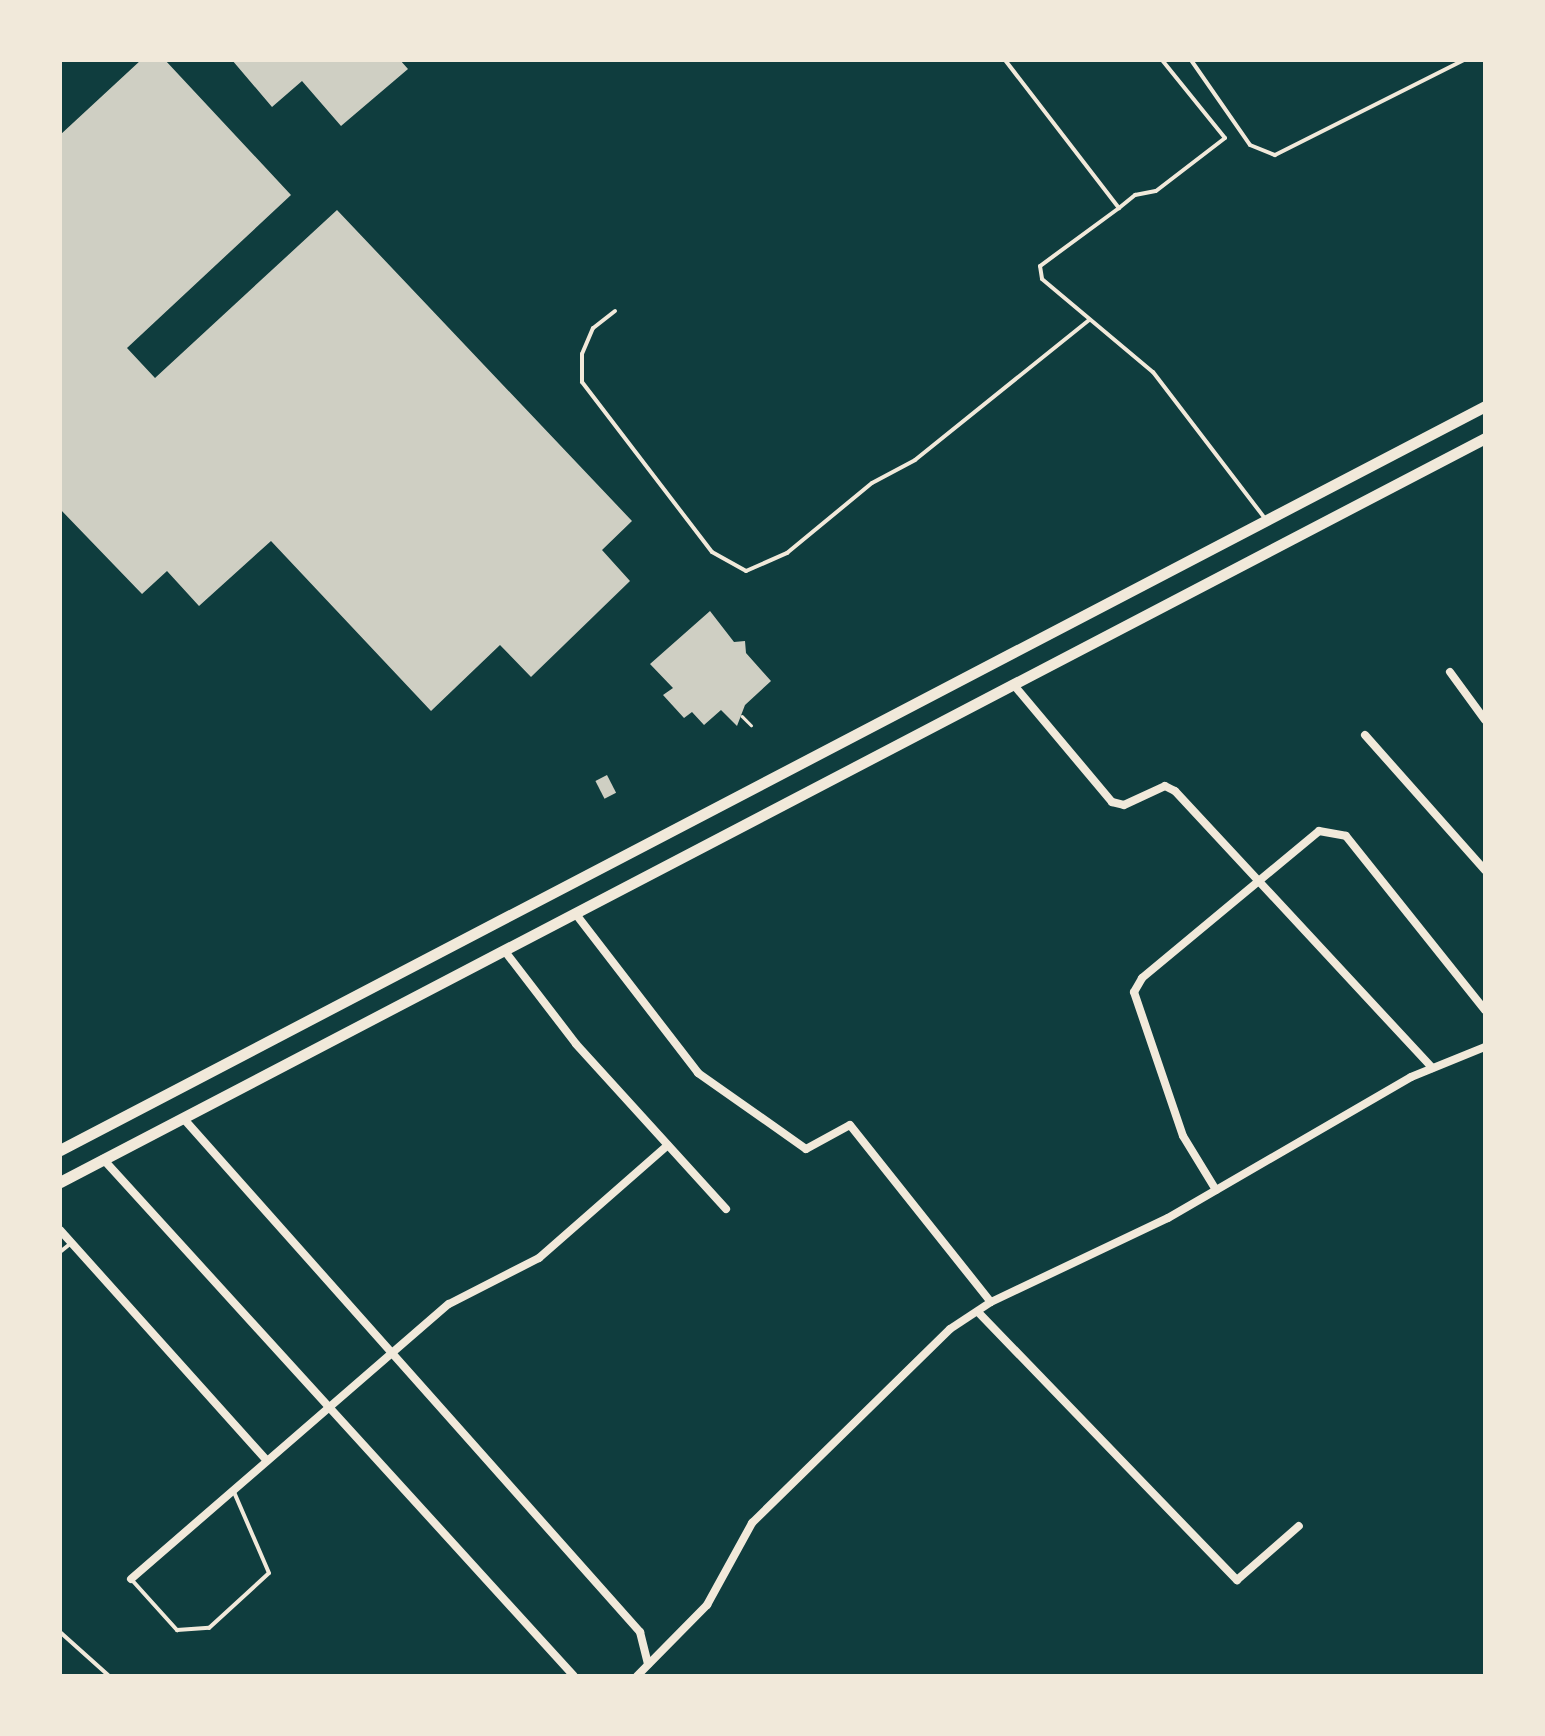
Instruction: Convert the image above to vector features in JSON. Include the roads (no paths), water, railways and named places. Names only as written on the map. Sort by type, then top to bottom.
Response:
[{"type":"main road","points":[[60,1150],[1485,406]]},
{"type":"main road","points":[[60,1182],[1485,438]]},
{"type":"street","points":[[1450,672],[1485,720]]},
{"type":"street","points":[[1013,684],[1112,802],[1124,805],[1164,786],[1176,791],[1432,1068]]},
{"type":"street","points":[[1365,735],[1485,870]]},
{"type":"street","points":[[1216,1190],[1182,1136],[1134,992],[1142,978],[1319,831],[1342,832],[1485,1010]]},
{"type":"street","points":[[575,913],[698,1073],[806,1150],[850,1125],[992,1302]]},
{"type":"street","points":[[504,950],[576,1044],[726,1209]]},
{"type":"street","points":[[637,1676],[707,1604],[752,1523],[922,1351],[992,1302],[1216,1190],[1432,1068],[1485,1047]]},
{"type":"street","points":[[183,1118],[395,1350],[640,1632],[648,1664]]},
{"type":"street","points":[[131,1579],[395,1350],[480,1284],[539,1258],[668,1145]]},
{"type":"street","points":[[103,1160],[574,1676]]},
{"type":"street","points":[[60,1230],[267,1461]]},
{"type":"street","points":[[978,1312],[1237,1580],[1299,1526]]},
{"type":"lane","points":[[1005,60],[1119,208]]},
{"type":"lane","points":[[1162,60],[1225,138],[1156,192],[1134,195],[1040,266],[1042,279],[1152,372],[1266,520]]},
{"type":"lane","points":[[1191,60],[1250,145],[1275,155],[1464,60]]},
{"type":"lane","points":[[615,311],[593,328],[582,354],[582,382],[712,552],[746,571],[786,553],[872,483],[915,460],[1090,320]]},
{"type":"lane","points":[[60,1252],[71,1242]]},
{"type":"lane","points":[[131,1579],[177,1630],[210,1628],[269,1573],[234,1490]]},
{"type":"lane","points":[[60,1632],[108,1676]]}]
